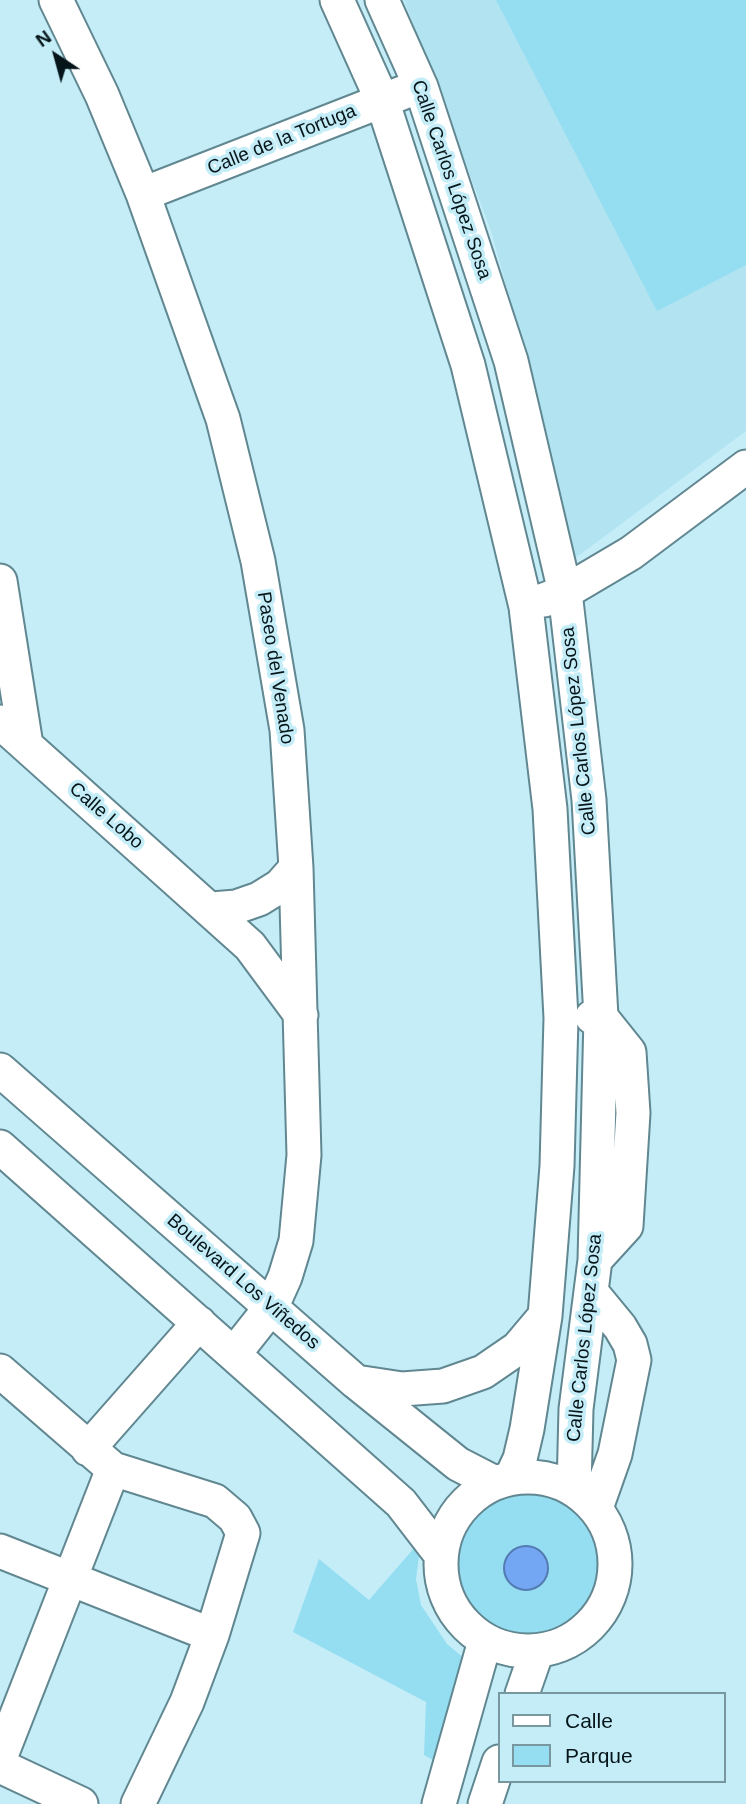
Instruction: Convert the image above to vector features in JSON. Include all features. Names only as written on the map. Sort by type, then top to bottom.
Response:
[{"type":"street","name":"Calle Carlos López Sosa","points":[[337,0],[382,100],[468,365],[526,607],[550,809],[561,1018],[557,1166],[545,1316],[527,1429],[520,1459],[503,1480]]},
{"type":"street","name":"Calle Carlos López Sosa","points":[[382,0],[421,87],[511,361],[565,592],[589,800],[601,1017],[595,1259],[576,1409],[585,1498]]},
{"type":"street","name":"Paseo del Venado","points":[[51,4],[144,194],[223,419],[258,561],[287,730],[296,868],[304,1155],[296,1241],[272,1306],[234,1354]]},
{"type":"street","name":"Calle de la Tortuga","points":[[144,194],[421,87]]},
{"type":"street","points":[[526,607],[565,592],[631,553],[746,467]]},
{"type":"street","points":[[0,581],[26,745]]},
{"type":"street","name":"Calle Lobo","points":[[0,722],[212,909],[250,946],[301,1015]]},
{"type":"street","points":[[212,909],[236,907],[259,899],[280,886],[296,868]]},
{"type":"street","points":[[561,1018],[601,1017]]},
{"type":"street","name":"Boulevard Los Viñedos","points":[[0,1070],[436,1449],[475,1474],[503,1480]]},
{"type":"street","points":[[0,1147],[401,1503],[441,1555]]},
{"type":"street","points":[[585,1498],[615,1454],[634,1360],[630,1343],[620,1327],[592,1293]]},
{"type":"street","points":[[356,1382],[401,1389],[443,1386],[483,1372],[518,1348],[545,1316]]},
{"type":"street","points":[[0,1758],[69,1578],[101,1459],[199,1324]]},
{"type":"street","points":[[0,1371],[101,1459],[215,1501],[235,1518],[243,1533],[212,1635],[187,1702],[138,1804]]},
{"type":"street","points":[[543,1478],[585,1498],[611,1535],[616,1566],[610,1597],[593,1624],[567,1643],[537,1651],[502,1648],[485,1641],[465,1626],[450,1605],[442,1580],[441,1555],[444,1536],[464,1504],[503,1480],[543,1478]]},
{"type":"street","points":[[0,1551],[212,1635]]},
{"type":"street","points":[[439,1804],[485,1641]]},
{"type":"street","points":[[523,1692],[537,1651]]},
{"type":"street","points":[[485,1804],[498,1765]]},
{"type":"street","points":[[0,1766],[81,1804]]},
{"type":"shaded area","points":[[404,0],[746,0],[746,431],[574,559],[543,419],[491,231]]},
{"type":"green space","points":[[496,0],[746,0],[746,265],[657,311]]},
{"type":"green space","points":[[528,1489],[557,1495],[582,1511],[598,1536],[604,1565],[598,1594],[582,1619],[557,1635],[528,1641],[499,1635],[474,1619],[458,1594],[452,1565],[458,1536],[474,1511],[499,1495]]},
{"type":"green space","points":[[415,1547],[419,1556],[416,1579],[421,1605],[447,1644],[464,1658],[438,1763],[424,1755],[426,1702],[293,1632],[319,1559],[369,1600]]},
{"type":"water","points":[[526,1546],[535,1547],[542,1552],[547,1559],[547,1577],[542,1584],[535,1589],[526,1590],[517,1589],[510,1584],[505,1577],[504,1568],[505,1559],[510,1552],[517,1547]]}]
